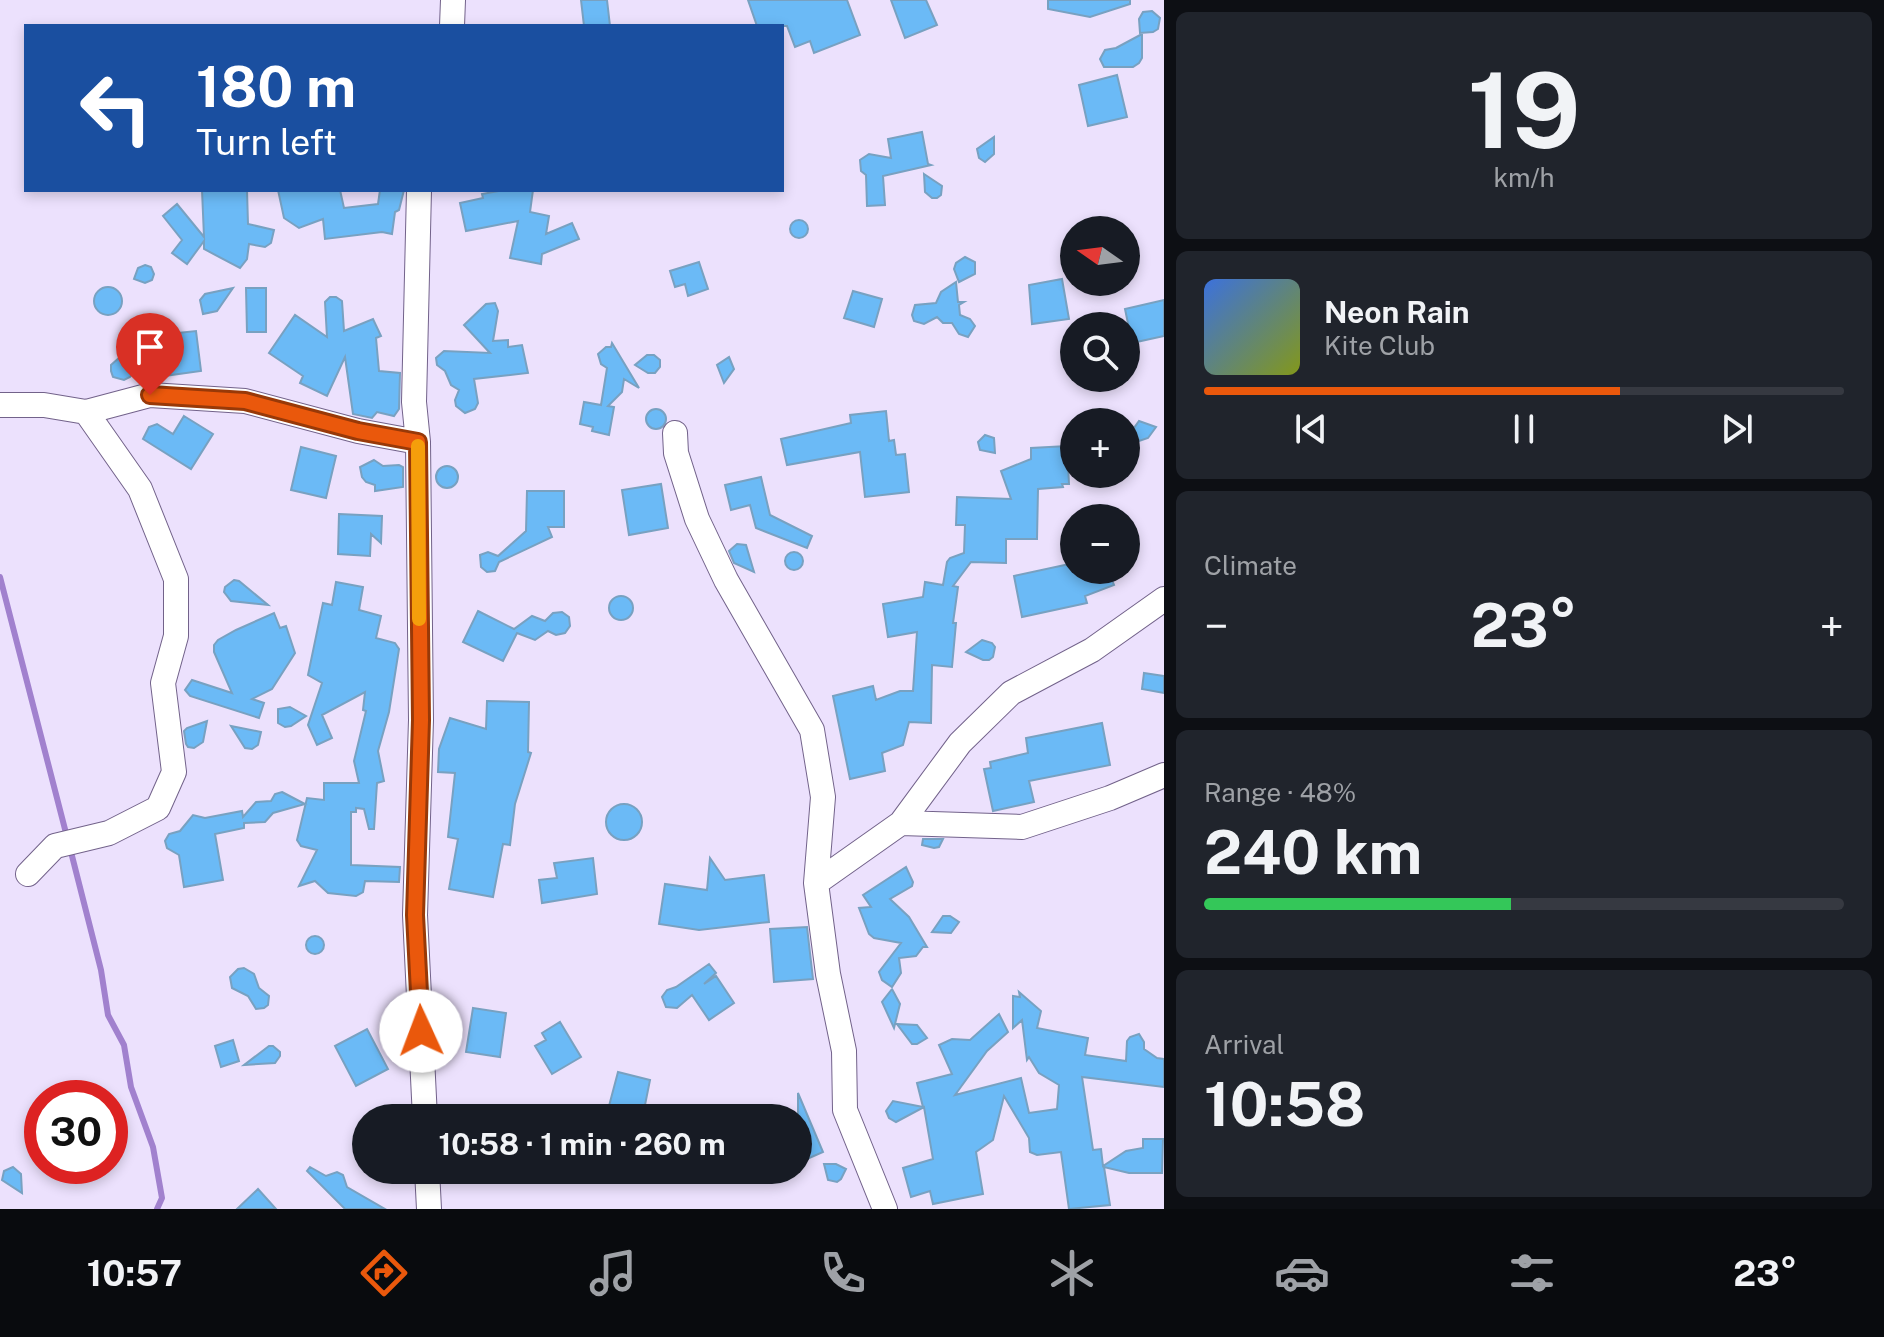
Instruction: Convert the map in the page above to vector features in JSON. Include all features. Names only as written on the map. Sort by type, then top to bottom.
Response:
[{"type":"street","points":[[452,24],[453,0]]},
{"type":"street","points":[[419,192],[414,402],[418,442],[421,720],[415,915],[424,1104]]},
{"type":"street","points":[[0,405],[44,405],[86,412],[150,395],[245,401],[358,431],[418,442]]},
{"type":"street","points":[[28,874],[55,846],[109,833],[158,808],[174,772],[163,683],[176,636],[176,579],[140,489],[86,412]]},
{"type":"street","points":[[675,433],[676,453],[697,519],[726,580],[812,730],[823,797],[816,883],[828,974],[844,1051],[845,1110],[885,1209]]},
{"type":"street","points":[[816,883],[901,823],[960,743],[1011,693],[1092,650],[1164,599]]},
{"type":"street","points":[[901,823],[1022,827],[1110,798],[1164,775]]},
{"type":"street","points":[[428,1184],[429,1209]]},
{"type":"building","points":[[581,0],[607,0],[610,24],[584,24]]},
{"type":"building","points":[[748,0],[847,0],[860,35],[814,53],[810,41],[795,47],[784,24],[756,24]]},
{"type":"building","points":[[891,0],[926,0],[937,25],[905,38]]},
{"type":"building","points":[[1048,0],[1130,0],[1130,4],[1090,17],[1048,9]]},
{"type":"building","points":[[1152,11],[1160,18],[1158,29],[1140,33],[1139,19],[1143,12]]},
{"type":"building","points":[[1142,34],[1142,58],[1139,63],[1133,67],[1104,67],[1100,59],[1105,50],[1116,48]]},
{"type":"building","points":[[1117,75],[1127,117],[1088,126],[1079,85]]},
{"type":"building","points":[[922,132],[928,164],[931,165],[883,176],[885,205],[867,206],[866,175],[861,171],[860,160],[869,154],[891,158],[888,139]]},
{"type":"building","points":[[994,137],[994,154],[985,162],[979,158],[977,149]]},
{"type":"building","points":[[924,174],[942,186],[941,195],[937,198],[925,192]]},
{"type":"building","points":[[202,192],[247,192],[248,224],[274,230],[271,243],[265,247],[249,244],[247,259],[240,268],[204,249],[204,241],[187,264],[172,253],[182,240],[163,216],[177,204],[204,237]]},
{"type":"building","points":[[278,192],[340,192],[344,208],[378,204],[380,192],[404,192],[399,210],[395,212],[392,234],[382,232],[325,239],[323,219],[299,228],[284,218]]},
{"type":"building","points":[[533,192],[530,212],[549,216],[546,234],[572,223],[579,239],[542,254],[541,264],[510,258],[518,221],[466,231],[460,203],[483,198],[482,194]]},
{"type":"building","points":[[799,220],[808,229],[799,238],[790,229]]},
{"type":"building","points":[[965,257],[975,262],[975,274],[959,282],[954,269],[956,263]]},
{"type":"building","points":[[699,262],[708,289],[688,296],[685,284],[675,287],[670,271]]},
{"type":"building","points":[[145,265],[151,267],[154,274],[152,280],[145,283],[134,279],[138,268]]},
{"type":"building","points":[[1060,279],[1060,296],[1065,296],[1068,312],[1060,312],[1060,320],[1032,324],[1029,285]]},
{"type":"building","points":[[956,282],[958,302],[964,302],[959,305],[960,315],[970,319],[975,326],[968,337],[959,334],[952,323],[943,323],[937,317],[924,324],[914,321],[915,305],[936,303],[941,292]]},
{"type":"building","points":[[108,287],[118,291],[122,301],[118,311],[108,315],[98,311],[94,301],[98,291]]},
{"type":"building","points":[[233,288],[217,311],[203,314],[200,300],[205,294]]},
{"type":"building","points":[[246,288],[266,288],[266,332],[247,332]]},
{"type":"building","points":[[853,291],[882,299],[874,327],[844,318]]},
{"type":"building","points":[[330,297],[342,301],[344,331],[373,319],[381,336],[376,338],[379,371],[400,373],[399,409],[394,416],[377,412],[372,418],[353,414],[345,357],[327,396],[300,383],[303,376],[269,353],[295,315],[327,337],[325,302]]},
{"type":"building","points":[[1164,300],[1164,336],[1140,341],[1140,312],[1126,312],[1125,309]]},
{"type":"building","points":[[495,303],[498,311],[493,341],[508,340],[508,347],[522,345],[528,373],[474,379],[478,403],[475,409],[465,413],[456,406],[459,390],[451,385],[445,371],[437,365],[436,358],[444,351],[490,353],[464,325],[486,304]]},
{"type":"building","points":[[196,331],[201,371],[164,376],[164,372],[144,373],[143,346],[160,346],[159,335]]},
{"type":"building","points":[[612,343],[639,388],[624,379],[622,392],[608,406],[614,407],[609,435],[580,424],[584,402],[601,405],[607,368],[601,364],[598,354],[611,347]]},
{"type":"building","points":[[647,355],[654,355],[660,360],[660,367],[655,373],[648,373],[635,365]]},
{"type":"building","points":[[120,357],[143,359],[130,377],[124,380],[113,377],[111,371],[111,365]]},
{"type":"building","points":[[729,357],[734,369],[724,383],[717,365]]},
{"type":"building","points":[[656,409],[663,412],[666,419],[663,426],[656,429],[649,426],[646,419],[649,412]]},
{"type":"building","points":[[886,411],[889,441],[894,440],[896,455],[905,454],[909,492],[865,497],[860,452],[787,465],[781,439],[851,423],[850,415]]},
{"type":"building","points":[[184,416],[213,434],[191,469],[143,439],[149,427],[157,424],[173,434]]},
{"type":"building","points":[[1140,421],[1156,427],[1148,438],[1140,441]]},
{"type":"building","points":[[985,435],[994,438],[995,453],[980,450],[978,442]]},
{"type":"building","points":[[1060,446],[1060,487],[1038,489],[1037,539],[1006,539],[1006,563],[971,562],[953,586],[958,587],[952,667],[932,665],[931,723],[909,722],[903,745],[882,753],[885,771],[850,779],[833,696],[873,686],[876,700],[900,691],[913,691],[917,632],[888,637],[883,604],[923,597],[925,582],[943,585],[947,562],[964,553],[965,525],[956,525],[957,497],[1011,499],[1001,471],[1031,459],[1031,448]]},
{"type":"building","points":[[301,447],[336,456],[326,498],[291,490]]},
{"type":"building","points":[[374,460],[383,466],[403,467],[403,487],[375,491],[375,485],[362,477],[360,467]]},
{"type":"building","points":[[443,466],[451,466],[458,477],[451,488],[443,488],[436,481],[436,473]]},
{"type":"building","points":[[761,477],[770,515],[812,536],[807,548],[756,528],[750,505],[731,510],[725,485]]},
{"type":"building","points":[[661,484],[668,528],[629,535],[622,490]]},
{"type":"building","points":[[527,491],[564,491],[564,527],[548,527],[552,537],[499,562],[495,571],[487,572],[481,567],[480,555],[488,552],[498,556],[526,531]]},
{"type":"building","points":[[339,514],[382,516],[381,543],[371,534],[370,556],[338,554]]},
{"type":"building","points":[[737,544],[746,545],[754,572],[734,563],[729,551]]},
{"type":"building","points":[[794,552],[803,561],[794,570],[785,561]]},
{"type":"building","points":[[1060,566],[1060,584],[1114,585],[1085,596],[1087,603],[1022,617],[1014,576]]},
{"type":"building","points":[[234,580],[268,605],[231,601],[224,592],[225,587]]},
{"type":"building","points":[[336,582],[363,587],[359,610],[381,616],[376,638],[395,643],[399,649],[389,712],[378,751],[384,781],[377,783],[374,829],[369,829],[364,809],[356,808],[356,812],[351,812],[351,865],[400,867],[399,882],[365,881],[363,892],[356,896],[328,893],[315,881],[299,886],[317,850],[301,846],[297,840],[307,798],[324,800],[324,783],[359,783],[354,761],[366,711],[363,710],[365,692],[322,715],[332,738],[317,745],[308,725],[322,683],[308,675],[323,603],[332,605]]},
{"type":"building","points":[[621,596],[629,600],[633,608],[629,616],[621,620],[613,616],[609,608],[613,600]]},
{"type":"building","points":[[478,611],[514,629],[532,616],[545,621],[553,613],[562,612],[569,617],[570,626],[565,633],[556,635],[548,631],[535,640],[517,633],[503,661],[463,642]]},
{"type":"building","points":[[274,613],[280,628],[286,626],[295,653],[272,689],[252,699],[264,703],[259,718],[190,696],[185,690],[192,680],[232,693],[214,652],[214,645],[236,630]]},
{"type":"building","points":[[982,640],[995,647],[989,660],[966,652]]},
{"type":"building","points":[[1144,673],[1164,676],[1164,693],[1142,689]]},
{"type":"building","points":[[487,701],[529,702],[528,752],[531,753],[515,804],[510,845],[503,844],[493,897],[449,889],[458,839],[448,837],[455,773],[438,772],[439,749],[450,718],[486,729]]},
{"type":"building","points":[[290,707],[306,716],[285,727],[278,723],[278,709]]},
{"type":"building","points":[[207,721],[203,742],[194,748],[188,747],[184,731]]},
{"type":"building","points":[[1102,723],[1110,765],[1029,781],[1034,802],[993,811],[984,769],[991,768],[990,762],[1028,753],[1026,738]]},
{"type":"building","points":[[231,726],[261,732],[258,745],[252,749],[245,748]]},
{"type":"building","points":[[282,792],[305,804],[273,813],[265,822],[244,823],[244,828],[215,834],[223,880],[184,887],[179,855],[167,848],[165,841],[169,834],[180,831],[193,815],[205,818],[242,811],[243,817],[256,802],[271,801],[275,794]]},
{"type":"building","points":[[624,804],[637,809],[642,822],[637,835],[624,840],[611,835],[606,822],[611,809]]},
{"type":"building","points":[[923,839],[943,839],[939,847],[934,848],[922,845]]},
{"type":"building","points":[[593,858],[597,894],[542,903],[539,880],[557,878],[554,863]]},
{"type":"building","points":[[710,858],[725,880],[764,875],[769,922],[699,930],[659,924],[665,884],[707,890]]},
{"type":"building","points":[[906,867],[912,886],[890,899],[909,917],[927,947],[923,947],[916,956],[899,958],[901,973],[892,987],[882,980],[879,972],[901,943],[874,938],[869,934],[859,908],[871,907],[863,895]]},
{"type":"building","points":[[943,916],[950,916],[959,922],[951,933],[932,932]]},
{"type":"building","points":[[807,927],[813,979],[774,982],[770,929]]},
{"type":"building","points":[[315,936],[324,945],[315,954],[306,945]]},
{"type":"building","points":[[709,964],[716,973],[704,984],[716,976],[734,1003],[709,1020],[692,995],[677,1008],[666,1007],[662,997],[667,990]]},
{"type":"building","points":[[244,968],[254,974],[259,988],[269,996],[268,1005],[264,1008],[256,1009],[248,996],[232,988],[230,977],[238,969]]},
{"type":"building","points":[[892,989],[900,1004],[894,1028],[882,1002]]},
{"type":"building","points":[[1019,992],[1041,1011],[1037,1028],[1088,1038],[1085,1055],[1126,1061],[1127,1041],[1139,1034],[1144,1049],[1164,1059],[1164,1087],[1082,1077],[1093,1150],[1101,1149],[1103,1166],[1126,1151],[1143,1148],[1143,1139],[1163,1139],[1162,1173],[1129,1173],[1104,1167],[1110,1205],[1069,1209],[1061,1152],[1037,1155],[1030,1152],[1029,1138],[1004,1096],[993,1140],[976,1152],[983,1194],[933,1204],[930,1191],[911,1197],[903,1168],[933,1159],[924,1107],[896,1122],[889,1118],[886,1111],[893,1101],[923,1107],[917,1083],[952,1074],[939,1045],[952,1039],[970,1040],[999,1014],[1008,1032],[987,1051],[955,1095],[1021,1078],[1029,1113],[1057,1109],[1059,1085],[1039,1073],[1029,1057],[1027,1060],[1022,1020],[1013,1028],[1013,996],[1020,997]]},
{"type":"building","points":[[473,1008],[506,1013],[500,1057],[466,1052]]},
{"type":"building","points":[[560,1022],[581,1057],[552,1074],[535,1046],[546,1040],[542,1033]]},
{"type":"building","points":[[897,1024],[917,1025],[927,1038],[912,1044]]},
{"type":"building","points":[[367,1029],[388,1069],[356,1086],[335,1046]]},
{"type":"building","points":[[233,1040],[239,1061],[221,1067],[215,1046]]},
{"type":"building","points":[[269,1046],[280,1052],[275,1063],[244,1065]]},
{"type":"building","points":[[618,1072],[650,1080],[645,1104],[610,1104]]},
{"type":"building","points":[[812,1126],[823,1152],[812,1157]]},
{"type":"building","points":[[824,1164],[836,1164],[846,1169],[841,1179],[837,1182],[828,1180]]},
{"type":"building","points":[[13,1167],[21,1174],[22,1193],[2,1180],[4,1171]]},
{"type":"building","points":[[310,1167],[326,1176],[337,1172],[343,1175],[347,1187],[385,1209],[345,1209],[307,1171]]},
{"type":"building","points":[[258,1189],[276,1209],[237,1209]]},
{"type":"waterway","points":[[0,577],[67,837]]},
{"type":"waterway","points":[[70,848],[101,970],[108,1015],[124,1045],[131,1087],[153,1147],[162,1198],[157,1209]]},
{"type":"slow traffic","points":[[418,446],[419,619]]},
{"type":"route","points":[[150,395],[245,401],[358,431],[418,442],[421,720],[415,915],[421,1031]]}]
